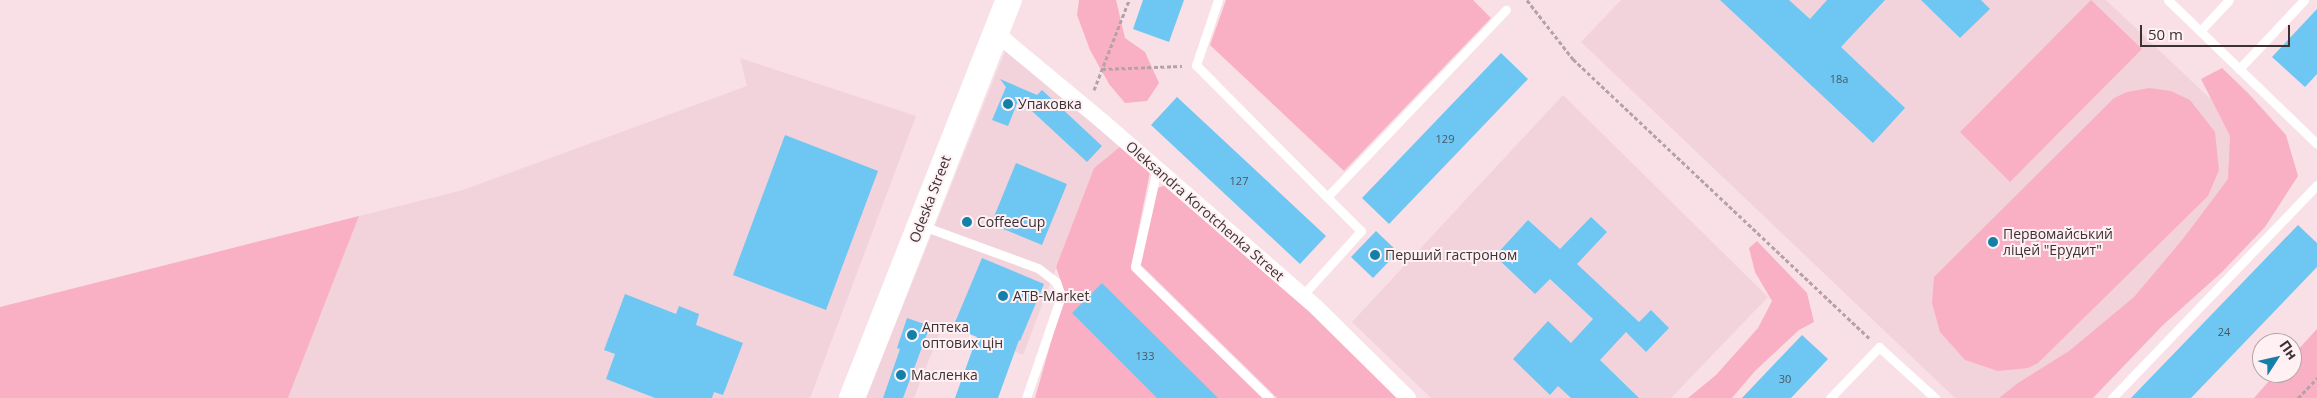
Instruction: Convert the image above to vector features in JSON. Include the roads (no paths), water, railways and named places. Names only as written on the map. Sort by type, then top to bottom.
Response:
[{"type":"main road","name":"Odeska Street","points":[[852,398],[1009,0]]},
{"type":"street","name":"Oleksandra Korotchenka Street","points":[[996,32],[1087,108],[1302,296],[1408,398]]},
{"type":"lane","points":[[1218,0],[1196,65],[1361,231],[1302,296]]},
{"type":"lane","points":[[2168,0],[2317,144]]},
{"type":"lane","points":[[2200,31],[2229,0]]},
{"type":"lane","points":[[2239,69],[2304,0]]},
{"type":"lane","points":[[1328,197],[1506,10]]},
{"type":"lane","points":[[1157,169],[1135,267],[1270,398]]},
{"type":"lane","points":[[2112,398],[2317,185]]},
{"type":"lane","points":[[920,225],[1038,268],[1056,282],[1061,296],[1026,398]]},
{"type":"lane","points":[[1830,398],[1879,347],[1930,396]]},
{"type":"place","name":"Упаковка","points":[[1008,104]]},
{"type":"place","name":"CoffeeCup","points":[[967,222]]},
{"type":"place","name":"Первомайський ліцей \"Ерудит\"","points":[[1993,242]]},
{"type":"place","name":"Перший гастроном","points":[[1375,255]]},
{"type":"place","name":"ATB-Market","points":[[1003,296]]},
{"type":"place","name":"Аптека оптових цін","points":[[912,335]]},
{"type":"place","name":"Масленка","points":[[901,375]]}]
